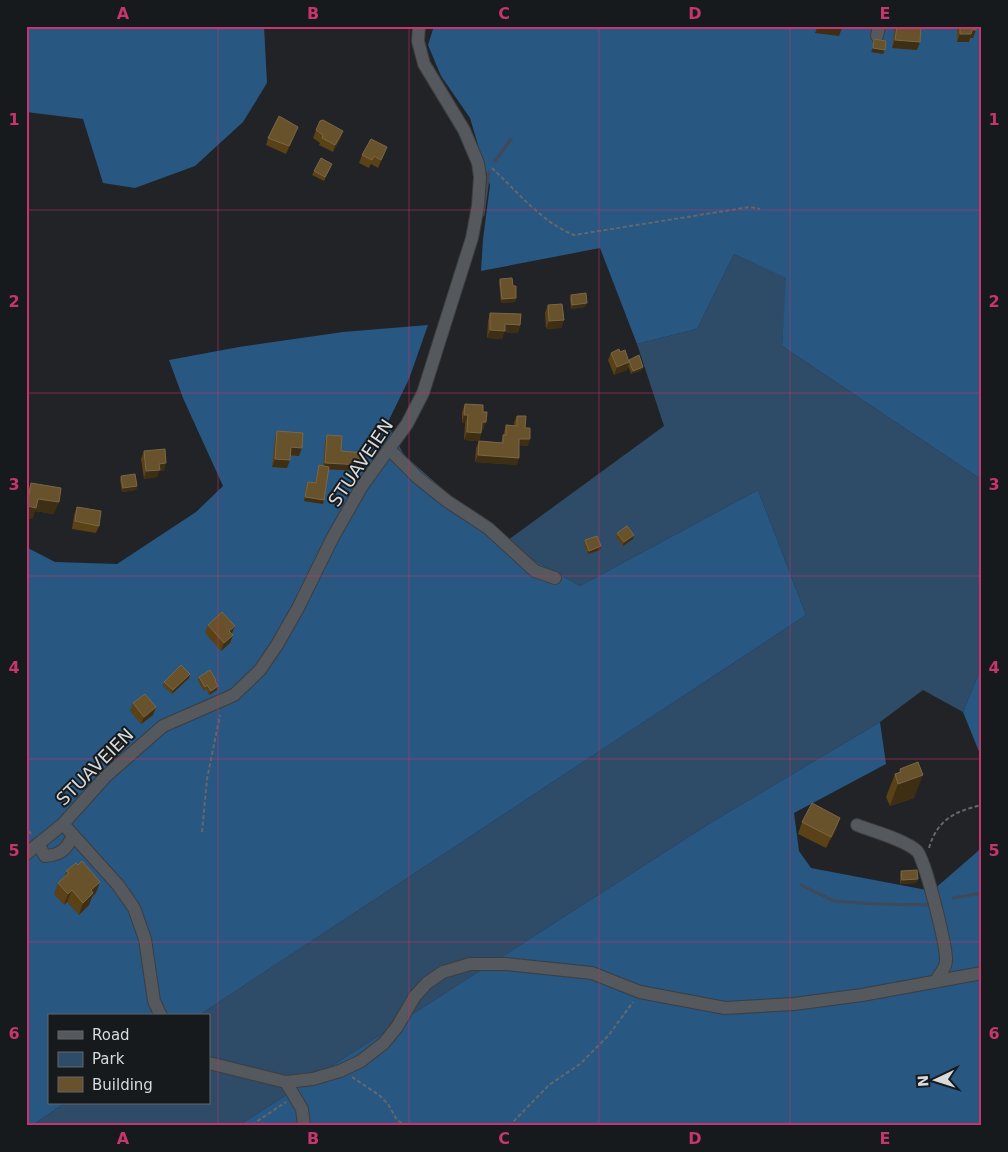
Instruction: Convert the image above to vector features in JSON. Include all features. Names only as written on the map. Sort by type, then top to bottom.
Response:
[{"type":"street","name":"STUAVEIEN","points":[[26,854],[63,824],[106,776],[163,726],[224,700],[242,689],[260,670],[298,608],[333,537],[362,486],[407,424],[423,394],[472,238],[478,206],[480,177],[478,163],[464,130],[424,64],[418,41],[419,26]]},
{"type":"street","points":[[389,449],[417,477],[446,501],[488,528],[535,571],[555,578]]},
{"type":"street","points":[[63,824],[118,885],[134,908],[145,940],[154,1000],[160,1014]]},
{"type":"street","points":[[857,825],[902,842],[918,851],[945,941],[946,963],[936,981]]},
{"type":"street","points":[[38,844],[45,856],[56,856],[67,849],[73,835]]},
{"type":"street","points":[[210,1064],[286,1082],[313,1079],[338,1072],[362,1060],[384,1043],[397,1027],[415,996],[426,983],[443,972],[470,964],[506,964],[592,973],[640,992],[725,1008],[794,1004],[862,995],[982,973]]},
{"type":"street","points":[[286,1082],[302,1109],[304,1126]]},
{"type":"path","points":[[478,163],[490,166],[532,207],[562,230],[574,235],[750,207],[760,209]]},
{"type":"path","points":[[202,832],[207,779],[224,700]]},
{"type":"path","points":[[924,866],[932,837],[946,818],[982,805]]},
{"type":"path","points":[[509,1126],[548,1085],[580,1064],[608,1036],[640,992]]},
{"type":"path","points":[[338,1072],[344,1070],[356,1081],[378,1095],[388,1104],[397,1120],[407,1126]]},
{"type":"path","points":[[253,1126],[256,1122],[295,1096]]},
{"type":"green space","points":[[734,254],[787,278],[782,346],[982,480],[982,666],[963,712],[923,690],[880,722],[712,822],[238,1126],[31,1126],[64,1104],[210,1104],[210,1014],[201,1014],[806,615],[758,490],[580,586],[504,543],[664,426],[637,344],[697,329]]},
{"type":"shaded area","points":[[26,26],[264,26],[267,83],[243,122],[195,166],[135,188],[103,183],[83,119],[26,112]]},
{"type":"shaded area","points":[[434,26],[982,26],[982,480],[782,346],[786,278],[734,254],[697,329],[637,344],[600,248],[481,271],[490,185],[470,118],[441,76],[428,45]]},
{"type":"shaded area","points":[[428,325],[409,379],[387,424],[404,455],[504,543],[580,586],[758,490],[806,615],[201,1014],[48,1014],[48,1104],[64,1104],[31,1126],[26,1126],[26,547],[55,562],[117,564],[196,512],[223,486],[183,398],[169,360],[239,347],[343,332]]},
{"type":"shaded area","points":[[982,666],[982,759],[963,712]]},
{"type":"shaded area","points":[[880,722],[886,764],[794,813],[799,851],[811,868],[932,891],[982,846],[982,1126],[238,1126],[712,822]]},
{"type":"building","points":[[826,26],[842,26],[842,28]]},
{"type":"building","points":[[897,26],[921,26],[920,42],[895,40]]},
{"type":"building","points":[[960,26],[976,26],[976,30],[972,30],[971,34],[960,34]]},
{"type":"building","points":[[874,39],[886,41],[885,50],[873,48]]},
{"type":"building","points":[[279,116],[298,127],[289,146],[268,138]]},
{"type":"building","points":[[323,120],[343,131],[335,145],[322,138],[323,135],[316,130],[320,121]]},
{"type":"building","points":[[371,139],[387,147],[381,160],[374,156],[372,160],[362,155]]},
{"type":"building","points":[[321,158],[332,164],[325,177],[314,171]]},
{"type":"building","points":[[512,278],[513,286],[516,286],[516,298],[502,299],[500,279]]},
{"type":"building","points":[[586,293],[587,303],[572,305],[571,295]]},
{"type":"building","points":[[562,304],[564,320],[549,321],[548,305]]},
{"type":"building","points":[[490,313],[521,314],[520,325],[505,324],[505,331],[490,330]]},
{"type":"building","points":[[619,349],[620,352],[625,350],[629,362],[617,367],[611,353]]},
{"type":"building","points":[[639,355],[643,367],[633,371],[629,360]]},
{"type":"building","points":[[465,404],[483,405],[483,412],[487,412],[486,422],[482,422],[481,433],[467,432],[468,415],[464,415]]},
{"type":"building","points":[[517,416],[526,416],[525,428],[530,428],[530,439],[519,439],[519,458],[478,455],[479,441],[503,443],[503,435],[506,435],[506,425],[517,426]]},
{"type":"building","points":[[277,431],[303,433],[302,448],[291,447],[290,460],[275,459]]},
{"type":"building","points":[[327,435],[342,436],[341,451],[363,453],[362,465],[325,463]]},
{"type":"building","points":[[165,449],[166,463],[159,464],[160,470],[146,471],[144,451]]},
{"type":"building","points":[[319,465],[329,467],[324,500],[305,497],[308,482],[316,483]]},
{"type":"building","points":[[135,474],[137,486],[123,488],[121,476]]},
{"type":"building","points":[[31,483],[61,488],[59,502],[38,499],[36,508],[27,506]]},
{"type":"building","points":[[77,507],[101,511],[99,526],[75,521]]},
{"type":"building","points":[[627,526],[634,535],[624,542],[617,533]]},
{"type":"building","points":[[597,536],[601,546],[589,551],[585,540]]},
{"type":"building","points":[[222,612],[235,626],[229,631],[233,635],[224,643],[208,625]]},
{"type":"building","points":[[181,665],[190,674],[173,690],[164,682]]},
{"type":"building","points":[[210,670],[218,686],[211,691],[207,685],[205,687],[199,677]]},
{"type":"building","points":[[145,694],[156,707],[144,717],[133,703]]},
{"type":"building","points":[[116,739],[123,745],[111,755],[105,750]]},
{"type":"building","points":[[918,762],[923,775],[898,784],[895,774],[901,772],[900,769]]},
{"type":"building","points":[[812,803],[840,818],[831,837],[802,822]]},
{"type":"building","points":[[82,861],[100,882],[91,890],[93,893],[83,903],[72,890],[68,894],[58,883],[69,873],[66,871]]},
{"type":"building","points":[[917,870],[918,879],[902,880],[901,871]]},
{"type":"waterway","points":[[495,161],[511,139]]},
{"type":"waterway","points":[[483,215],[489,172]]},
{"type":"waterway","points":[[801,885],[834,901],[929,905]]},
{"type":"waterway","points":[[953,898],[982,893]]}]
